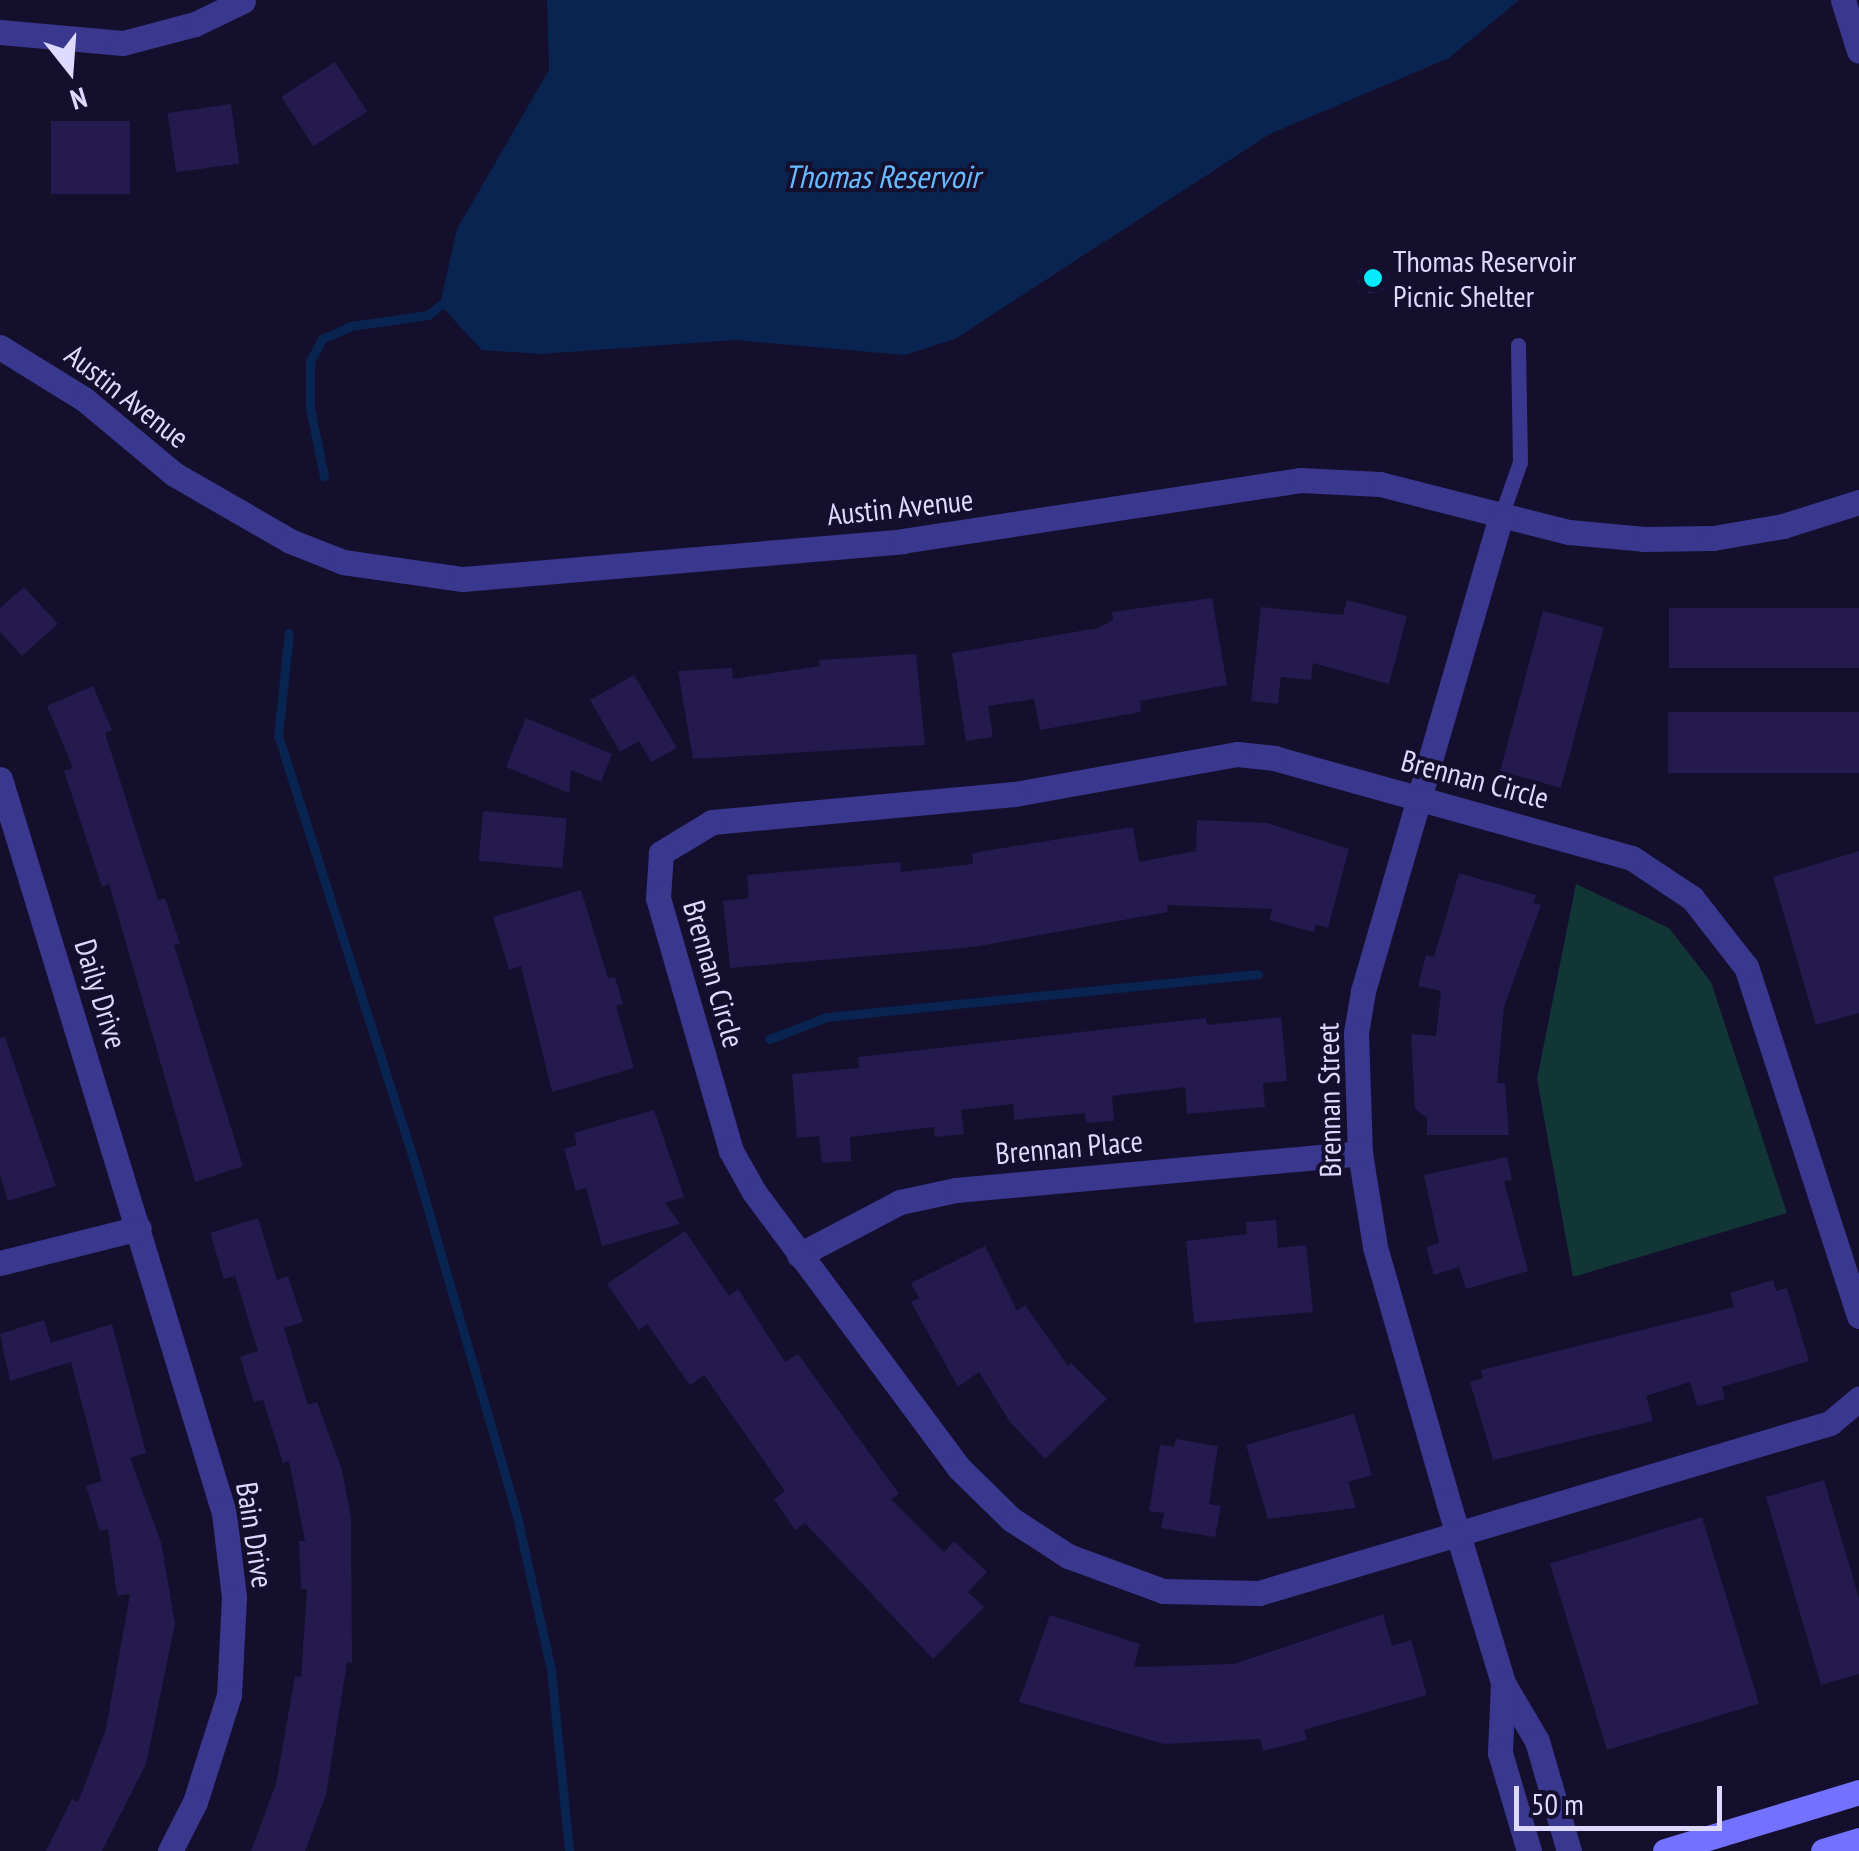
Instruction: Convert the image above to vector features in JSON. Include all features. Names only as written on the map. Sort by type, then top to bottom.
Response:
[{"type":"main road","points":[[1665,1851],[1859,1792]]},
{"type":"main road","points":[[1823,1851],[1859,1840]]},
{"type":"street","points":[[1844,0],[1859,50]]},
{"type":"street","points":[[0,32],[123,43],[195,24],[242,1]]},
{"type":"street","name":"Austin Avenue","points":[[0,347],[84,399],[174,474],[290,541],[343,562],[402,572],[528,576],[902,541],[1300,480],[1380,484],[1569,532],[1713,538],[1783,526],[1859,502]]},
{"type":"street","name":"Brennan Street","points":[[1501,516],[1362,991],[1356,1033],[1360,1153],[1375,1247],[1458,1535],[1503,1683],[1538,1741],[1569,1851]]},
{"type":"street","name":"Brennan Circle","points":[[1859,1316],[1757,990],[1692,898],[1632,858],[1416,798],[1237,754],[1014,794],[712,822],[661,853],[658,898],[731,1151],[799,1255],[959,1468],[1011,1519],[1068,1556],[1164,1592],[1259,1593],[1830,1423],[1859,1399]]},
{"type":"street","name":"Daily Drive","points":[[0,779],[139,1228]]},
{"type":"street","name":"Brennan Place","points":[[799,1255],[900,1202],[956,1190],[1360,1153]]},
{"type":"street","points":[[0,1263],[139,1228]]},
{"type":"street","name":"Bain Drive","points":[[139,1228],[224,1513],[234,1597],[229,1695],[196,1802],[170,1851]]},
{"type":"street","name":"Brennan Street","points":[[1503,1683],[1500,1752],[1529,1851]]},
{"type":"lane","points":[[1501,516],[1520,462],[1518,345]]},
{"type":"green space","points":[[1576,884],[1669,928],[1711,982],[1787,1213],[1573,1277],[1537,1079]]},
{"type":"water","name":"Thomas Reservoir","points":[[547,0],[1519,0],[1449,58],[1270,134],[955,339],[905,355],[735,340],[541,354],[482,350],[440,305],[457,229],[549,70]]},
{"type":"building","points":[[335,62],[367,111],[313,146],[281,97]]},
{"type":"building","points":[[231,104],[239,163],[176,172],[168,113]]},
{"type":"building","points":[[51,121],[130,121],[130,194],[51,194]]},
{"type":"building","name":"Thomas Reservoir Picnic Shelter","points":[[1377,264],[1388,274],[1384,290],[1369,294],[1358,282],[1361,268]]},
{"type":"building","points":[[24,587],[58,624],[22,656],[0,632],[0,608]]},
{"type":"building","points":[[1212,598],[1227,685],[1140,701],[1141,712],[1040,730],[1034,699],[988,706],[993,737],[966,741],[952,653],[1098,628],[1113,620],[1112,612]]},
{"type":"building","points":[[1347,600],[1407,616],[1389,684],[1313,663],[1311,680],[1281,677],[1278,704],[1251,701],[1261,607],[1343,615]]},
{"type":"building","points":[[1669,608],[1859,608],[1859,668],[1669,668]]},
{"type":"building","points":[[1543,611],[1604,627],[1561,788],[1500,771]]},
{"type":"building","points":[[916,654],[925,745],[693,759],[678,671],[732,668],[733,679],[820,666],[819,660]]},
{"type":"building","points":[[634,675],[677,748],[651,762],[639,741],[620,752],[590,700]]},
{"type":"building","points":[[93,686],[112,730],[105,733],[158,900],[165,898],[180,944],[174,945],[243,1166],[195,1182],[109,884],[102,887],[64,771],[73,768],[47,706]]},
{"type":"building","points":[[1668,712],[1859,712],[1859,773],[1668,773]]},
{"type":"building","points":[[526,718],[612,754],[601,782],[571,770],[569,793],[506,767]]},
{"type":"building","points":[[483,811],[567,818],[562,868],[479,861]]},
{"type":"building","points":[[1197,820],[1267,823],[1349,849],[1328,928],[1316,924],[1314,932],[1269,920],[1272,909],[1167,905],[1168,912],[973,947],[730,968],[723,901],[749,898],[747,875],[900,862],[901,872],[973,864],[972,853],[1133,827],[1139,862],[1196,851]]},
{"type":"building","points":[[1859,851],[1859,1013],[1816,1025],[1773,877]]},
{"type":"building","points":[[1459,873],[1536,895],[1533,903],[1541,905],[1504,1007],[1497,1083],[1505,1083],[1509,1135],[1427,1135],[1427,1118],[1415,1109],[1411,1034],[1436,1036],[1441,991],[1418,986],[1426,955],[1434,957]]},
{"type":"building","points":[[581,890],[608,978],[615,977],[623,1004],[616,1006],[634,1068],[552,1092],[521,966],[509,970],[493,917]]},
{"type":"building","points":[[1281,1017],[1287,1081],[1263,1083],[1265,1107],[1187,1114],[1185,1087],[1112,1096],[1114,1121],[1086,1123],[1085,1113],[1014,1120],[1013,1104],[961,1110],[964,1134],[935,1137],[934,1127],[850,1137],[851,1161],[822,1163],[819,1136],[797,1138],[792,1074],[859,1068],[858,1057],[1206,1018],[1207,1025]]},
{"type":"building","points":[[5,1037],[56,1186],[8,1201],[0,1175],[0,1038]]},
{"type":"building","points":[[654,1110],[684,1197],[665,1203],[680,1224],[602,1246],[586,1188],[576,1191],[564,1149],[577,1145],[574,1133]]},
{"type":"building","points":[[1507,1157],[1512,1180],[1504,1181],[1528,1271],[1466,1289],[1459,1267],[1434,1275],[1426,1247],[1439,1243],[1424,1175]]},
{"type":"building","points":[[258,1218],[277,1280],[288,1276],[303,1322],[284,1328],[308,1405],[317,1402],[342,1470],[351,1517],[352,1663],[347,1662],[326,1795],[305,1851],[251,1851],[276,1784],[295,1676],[301,1677],[307,1589],[301,1589],[299,1541],[305,1541],[289,1461],[283,1463],[263,1400],[254,1402],[240,1357],[258,1351],[235,1276],[224,1279],[210,1233]]},
{"type":"building","points":[[1276,1220],[1278,1248],[1306,1245],[1313,1312],[1194,1323],[1186,1241],[1247,1234],[1246,1222]]},
{"type":"building","points":[[685,1231],[729,1296],[738,1289],[785,1362],[798,1354],[899,1494],[891,1499],[944,1552],[954,1541],[987,1572],[968,1592],[984,1607],[933,1659],[805,1523],[795,1530],[774,1499],[785,1491],[704,1375],[690,1385],[647,1324],[639,1330],[607,1284]]},
{"type":"building","points":[[985,1246],[1017,1311],[1025,1305],[1068,1366],[1071,1363],[1107,1399],[1045,1459],[1010,1422],[979,1372],[958,1387],[911,1302],[919,1298],[911,1283]]},
{"type":"building","points":[[1773,1280],[1776,1291],[1787,1288],[1809,1361],[1722,1387],[1725,1399],[1697,1406],[1690,1382],[1646,1396],[1653,1421],[1493,1460],[1470,1382],[1483,1378],[1481,1370],[1734,1307],[1730,1293]]},
{"type":"building","points":[[44,1320],[51,1343],[112,1324],[146,1453],[130,1458],[161,1542],[175,1624],[146,1764],[102,1851],[46,1851],[72,1799],[78,1802],[106,1729],[130,1594],[117,1596],[108,1529],[100,1531],[86,1486],[102,1481],[71,1362],[10,1381],[0,1334]]},
{"type":"building","points":[[1354,1414],[1372,1475],[1348,1482],[1356,1508],[1268,1519],[1246,1445]]},
{"type":"building","points":[[1176,1439],[1218,1446],[1209,1504],[1221,1506],[1215,1537],[1161,1528],[1164,1513],[1149,1511],[1160,1445],[1174,1447]]},
{"type":"building","points":[[1824,1480],[1859,1598],[1859,1674],[1821,1685],[1766,1497]]},
{"type":"building","points":[[1702,1517],[1759,1703],[1607,1750],[1550,1563]]},
{"type":"building","points":[[1383,1614],[1392,1646],[1411,1640],[1427,1695],[1304,1730],[1307,1740],[1263,1751],[1260,1739],[1164,1744],[1019,1702],[1050,1615],[1140,1644],[1134,1667],[1234,1664]]},
{"type":"waterway","points":[[324,476],[310,408],[310,361],[322,339],[351,326],[428,315],[440,305]]},
{"type":"waterway","points":[[289,633],[278,735],[413,1158],[516,1512],[551,1670],[569,1851]]},
{"type":"waterway","points":[[769,1039],[827,1017],[1258,974]]},
{"type":"place","name":"Thomas Reservoir Picnic Shelter","points":[[1373,278]]}]
